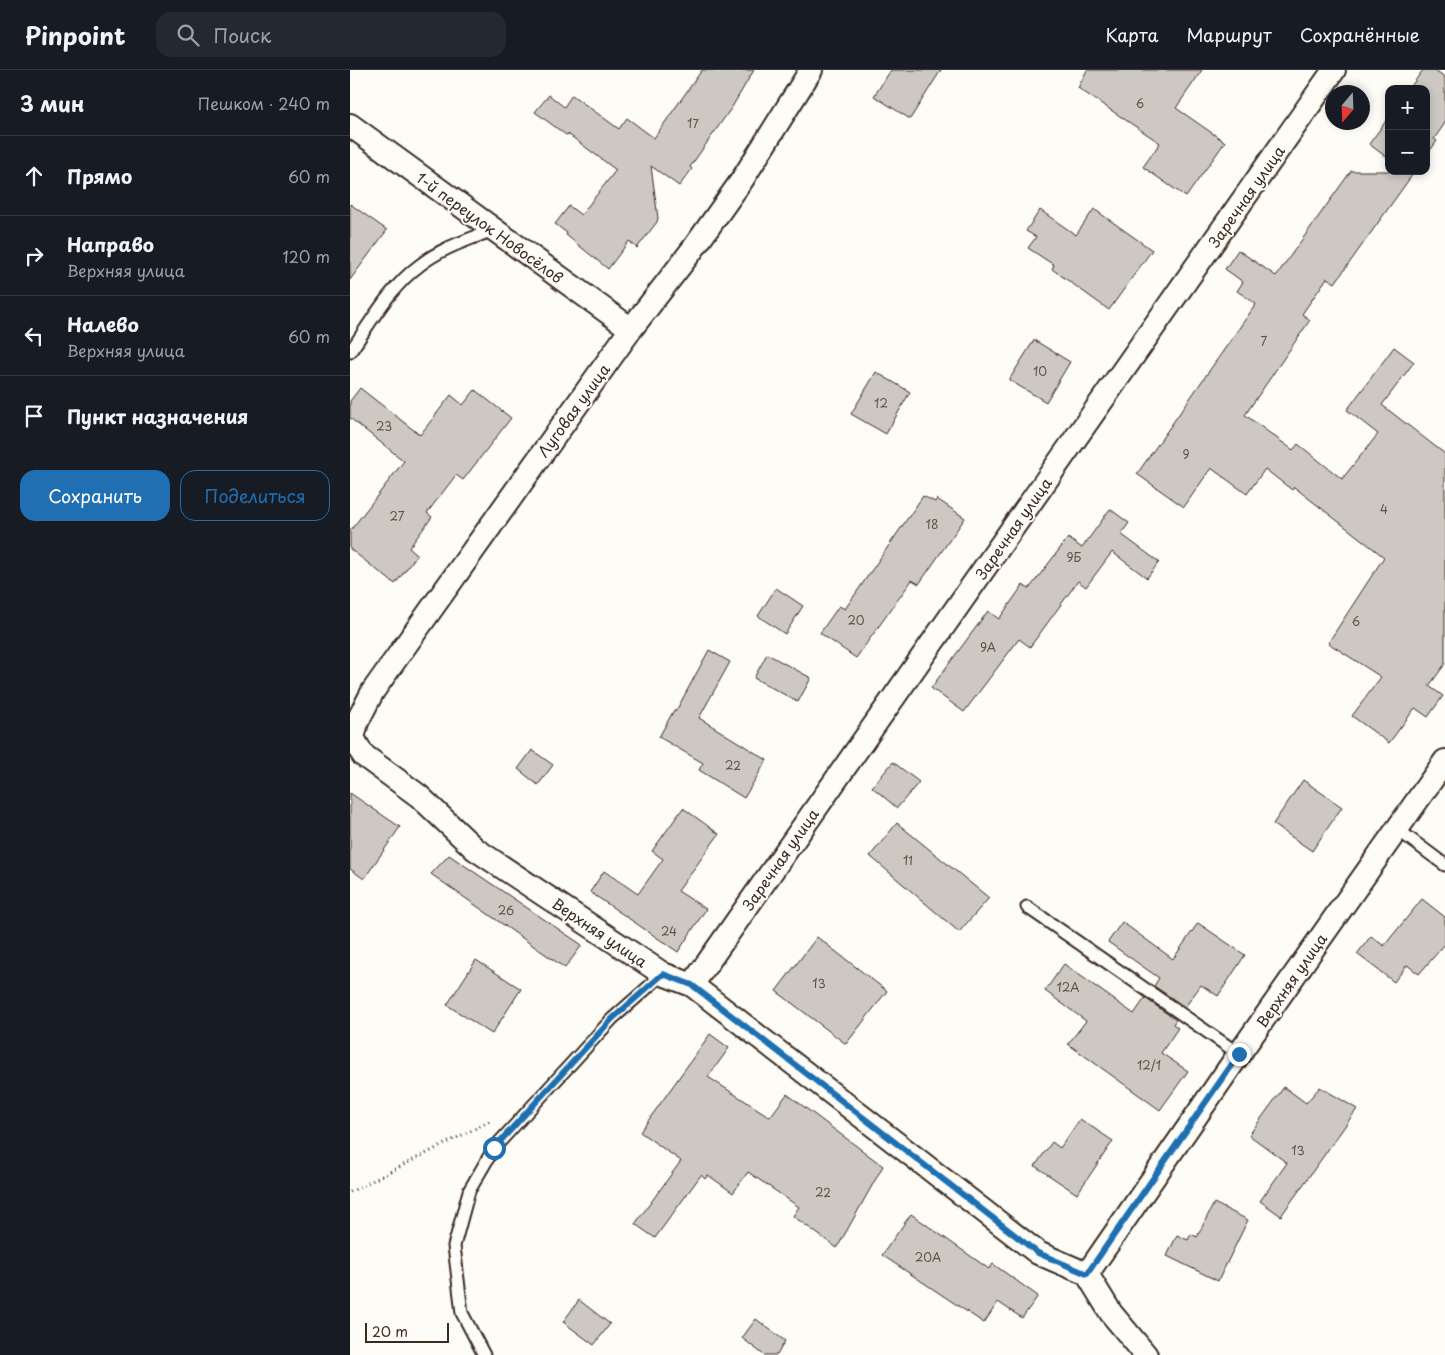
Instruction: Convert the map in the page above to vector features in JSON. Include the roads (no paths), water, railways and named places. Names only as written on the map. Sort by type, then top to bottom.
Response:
[{"type":"street","name":"Луговая улица","points":[[363,754],[353,738],[354,719],[631,329],[742,180],[811,70]]},
{"type":"street","name":"Заречная улица","points":[[692,985],[1334,70]]},
{"type":"street","name":"1-й переулок Новосёлов","points":[[350,125],[631,329]]},
{"type":"street","name":"Верхняя улица","points":[[363,754],[419,796],[475,848],[663,974],[692,985],[1038,1253],[1087,1274],[1445,761]]},
{"type":"street","points":[[1087,1274],[1111,1313],[1146,1355]]},
{"type":"lane","points":[[350,352],[394,288],[420,264],[451,247],[493,230]]},
{"type":"lane","points":[[1397,829],[1445,866]]},
{"type":"lane","points":[[1027,907],[1239,1054]]},
{"type":"lane","points":[[484,1355],[462,1312],[454,1246],[469,1191],[494,1148],[612,1019],[663,974]]}]
